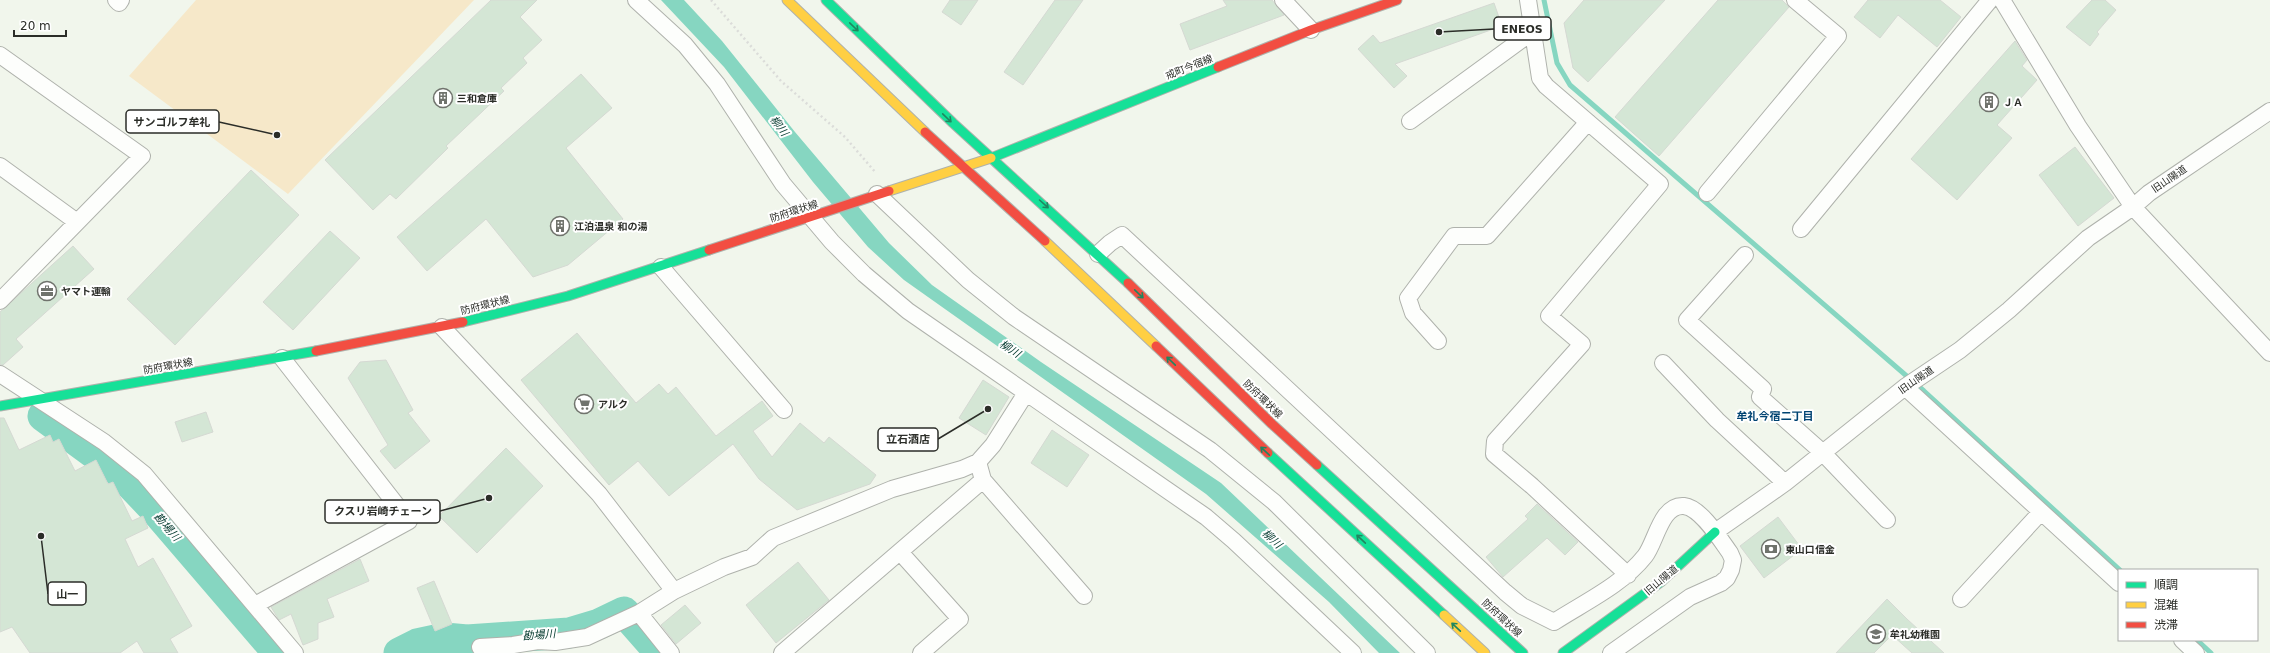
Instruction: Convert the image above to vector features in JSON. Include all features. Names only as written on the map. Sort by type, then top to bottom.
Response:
[{"type":"main road","points":[[787,0],[962,167],[1080,273],[1246,434],[1485,653]]},
{"type":"main road","name":"防府環状線","points":[[826,0],[991,158],[1098,254],[1272,424],[1523,653]]},
{"type":"main road","name":"戒町今宿線","points":[[991,158],[1311,30],[1397,0]]},
{"type":"main road","name":"防府環状線","points":[[0,406],[282,358],[442,327],[568,296],[661,267],[871,196],[991,158]]},
{"type":"main road","name":"旧山陽道","points":[[1563,653],[1662,581],[1715,532]]},
{"type":"street","points":[[116,0],[119,2],[122,0]]},
{"type":"street","points":[[636,0],[685,45],[717,84],[783,184],[818,215],[864,274],[908,312],[1206,518],[1240,546],[1353,653]]},
{"type":"street","points":[[1283,0],[1311,30]]},
{"type":"street","points":[[1528,0],[1540,78],[1546,86],[1660,184],[1549,316],[1582,344],[1495,441],[1494,454],[1532,486],[1628,575]]},
{"type":"street","points":[[1707,193],[1838,36],[1795,0]]},
{"type":"street","points":[[1801,229],[1990,0]]},
{"type":"street","points":[[2002,0],[2078,126],[2133,206],[2270,353]]},
{"type":"street","points":[[1410,121],[1532,32]]},
{"type":"street","points":[[0,55],[142,156],[0,301]]},
{"type":"street","name":"旧山陽道","points":[[1715,532],[1785,483],[1904,387],[1960,350],[2009,310],[2088,238],[2133,206],[2148,193],[2270,110]]},
{"type":"street","points":[[1438,341],[1413,313],[1408,298],[1454,236],[1487,236],[1588,122]]},
{"type":"street","points":[[0,166],[77,222]]},
{"type":"street","points":[[871,196],[968,280],[1014,317],[1210,450],[1274,502],[1427,653]]},
{"type":"street","points":[[1098,254],[1122,235],[1522,606],[1554,622],[1628,575],[1646,555],[1655,540],[1666,513],[1674,507],[1684,506],[1696,511],[1715,532],[1730,553],[1733,560],[1727,578],[1721,583],[1690,597],[1611,653]]},
{"type":"street","points":[[1745,255],[1687,320],[1763,390],[1760,397],[1822,452],[1887,520]]},
{"type":"street","points":[[661,267],[784,410]]},
{"type":"street","points":[[442,327],[599,494],[674,591]]},
{"type":"street","points":[[254,605],[409,521],[282,358]]},
{"type":"street","points":[[1663,363],[1717,420],[1785,483]]},
{"type":"street","points":[[0,374],[36,399],[104,442],[144,474],[295,653]]},
{"type":"street","points":[[1904,387],[2118,582]]},
{"type":"street","points":[[484,653],[480,647],[513,645],[538,641],[555,642],[588,637],[639,613],[674,591],[724,567],[752,558],[773,538],[892,489],[962,469],[978,462],[993,445],[1026,393]]},
{"type":"street","points":[[978,462],[983,480],[1084,596]]},
{"type":"street","points":[[782,653],[983,480]]},
{"type":"street","points":[[1961,599],[2041,512]]},
{"type":"street","points":[[900,552],[960,619],[921,653]]},
{"type":"street","points":[[639,613],[671,653]]},
{"type":"street","points":[[2183,641],[2196,653]]},
{"type":"path","points":[[711,0],[781,81],[844,137],[876,173]]},
{"type":"shaded area","points":[[196,0],[474,0],[288,194],[129,76]]},
{"type":"water","name":"柳川","points":[[661,0],[684,0],[722,41],[795,132],[889,243],[932,285],[1041,362],[1221,483],[1400,653],[1379,653],[1329,602],[1206,494],[904,280],[868,247],[813,182],[724,67]]},
{"type":"building","name":"三和倉庫","points":[[491,0],[537,0],[520,17],[542,40],[523,58],[527,63],[501,88],[504,91],[446,146],[448,148],[396,199],[390,194],[373,210],[325,160]]},
{"type":"building","points":[[950,0],[978,0],[961,25],[942,12]]},
{"type":"building","points":[[1055,0],[1083,0],[1023,85],[1004,72]]},
{"type":"building","points":[[1223,0],[1272,0],[1284,15],[1190,50],[1180,24],[1227,6]]},
{"type":"building","points":[[1584,0],[1665,0],[1588,82],[1573,68],[1564,23]]},
{"type":"building","points":[[1718,0],[1782,0],[1789,7],[1659,156],[1615,117]]},
{"type":"building","points":[[1868,0],[1940,0],[1961,17],[1937,47],[1898,15],[1880,38],[1854,17]]},
{"type":"building","points":[[2092,0],[2105,0],[2116,10],[2097,32],[2099,34],[2090,46],[2066,27]]},
{"type":"building","points":[[1494,3],[1502,26],[1395,64],[1407,76],[1394,88],[1358,49],[1373,35],[1380,43]]},
{"type":"building","name":"ＪＡ","points":[[2015,41],[2027,60],[2022,66],[2037,80],[1997,125],[2012,138],[1957,200],[1911,159]]},
{"type":"building","points":[[581,74],[612,108],[566,148],[623,219],[568,265],[533,277],[486,219],[427,271],[397,237]]},
{"type":"building","points":[[2075,147],[2114,198],[2078,226],[2039,175]]},
{"type":"building","points":[[251,170],[299,215],[175,345],[127,299]]},
{"type":"building","points":[[330,231],[360,258],[293,330],[263,302]]},
{"type":"building","name":"ヤマト運輸","points":[[73,246],[94,269],[16,339],[23,347],[3,365],[0,365],[0,312]]},
{"type":"building","points":[[577,333],[636,403],[659,384],[668,394],[676,387],[716,436],[762,401],[773,416],[753,431],[772,457],[800,423],[824,443],[829,437],[876,475],[870,484],[797,510],[759,479],[733,444],[669,496],[638,461],[609,485],[521,380]]},
{"type":"building","points":[[386,360],[413,410],[408,413],[430,441],[395,469],[380,451],[388,445],[348,378],[360,362]]},
{"type":"building","points":[[983,380],[1009,397],[986,435],[959,418]]},
{"type":"building","points":[[206,412],[213,432],[182,442],[175,422]]},
{"type":"building","points":[[0,418],[4,418],[19,450],[50,435],[53,442],[59,439],[75,471],[96,460],[108,484],[113,482],[132,521],[143,516],[148,528],[125,539],[138,567],[153,558],[192,626],[170,639],[178,653],[144,653],[137,641],[120,653],[30,653],[12,627],[0,632]]},
{"type":"building","points":[[1052,430],[1089,455],[1067,487],[1031,463]]},
{"type":"building","points":[[506,448],[543,486],[477,553],[439,516]]},
{"type":"building","points":[[1537,504],[1578,542],[1565,555],[1547,538],[1503,577],[1486,557],[1528,519],[1525,516]]},
{"type":"building","points":[[1778,517],[1802,549],[1764,578],[1740,546]]},
{"type":"building","points":[[360,559],[369,581],[327,599],[334,617],[318,623],[318,639],[303,645],[291,614],[279,620],[271,607]]},
{"type":"building","points":[[798,562],[829,600],[776,643],[746,605]]},
{"type":"building","points":[[434,581],[452,624],[435,631],[417,588]]},
{"type":"building","points":[[1887,599],[1944,653],[1912,653],[1892,635],[1874,653],[1836,653]]},
{"type":"building","points":[[685,605],[701,623],[676,644],[661,625]]},
{"type":"waterway","points":[[1544,0],[1557,63],[1570,85],[1924,391],[2119,569]]},
{"type":"waterway","name":"勘場川","points":[[43,416],[118,471],[156,511],[278,653]]},
{"type":"waterway","name":"勘場川","points":[[399,653],[417,644],[445,638],[467,640],[569,633],[599,624],[624,612],[660,653]]},
{"type":"waterway","points":[[2198,641],[2211,653]]},
{"type":"traffic: fast","points":[[826,0],[953,123],[1128,283]]},
{"type":"traffic: fast","points":[[991,158],[1218,67]]},
{"type":"traffic: fast","points":[[463,322],[568,296],[709,250]]},
{"type":"traffic: fast","points":[[0,406],[316,351]]},
{"type":"traffic: fast","points":[[1268,453],[1444,615]]},
{"type":"traffic: fast","points":[[1317,465],[1523,653]]},
{"type":"traffic: fast","points":[[1563,653],[1662,581],[1715,532]]},
{"type":"traffic: slow","points":[[787,0],[925,132]]},
{"type":"traffic: slow","points":[[889,191],[991,158]]},
{"type":"traffic: slow","points":[[1045,241],[1156,346]]},
{"type":"traffic: slow","points":[[1444,615],[1485,653]]},
{"type":"traffic: jam","points":[[1218,67],[1311,30],[1397,0]]},
{"type":"traffic: jam","points":[[925,132],[1045,241]]},
{"type":"traffic: jam","points":[[709,250],[889,191]]},
{"type":"traffic: jam","points":[[1128,283],[1272,424],[1317,465]]},
{"type":"traffic: jam","points":[[316,351],[463,322]]},
{"type":"traffic: jam","points":[[1156,346],[1268,453]]},
{"type":"place","name":"ENEOS","points":[[1439,32]]},
{"type":"place","name":"三和倉庫","points":[[443,98]]},
{"type":"place","name":"ＪＡ","points":[[1989,102]]},
{"type":"place","name":"サンゴルフ牟礼","points":[[277,135]]},
{"type":"place","name":"江泊温泉 和の湯","points":[[560,226]]},
{"type":"place","name":"ヤマト運輸","points":[[47,291]]},
{"type":"place","name":"アルク","points":[[584,404]]},
{"type":"place","name":"立石酒店","points":[[988,409]]},
{"type":"place","name":"クスリ岩崎チェーン","points":[[489,498]]},
{"type":"place","name":"山一","points":[[41,536]]},
{"type":"place","name":"東山口信金","points":[[1771,549]]},
{"type":"place","name":"牟礼幼稚園","points":[[1876,634]]},
{"type":"district","name":"牟礼今宿二丁目","points":[[1775,416]]}]
